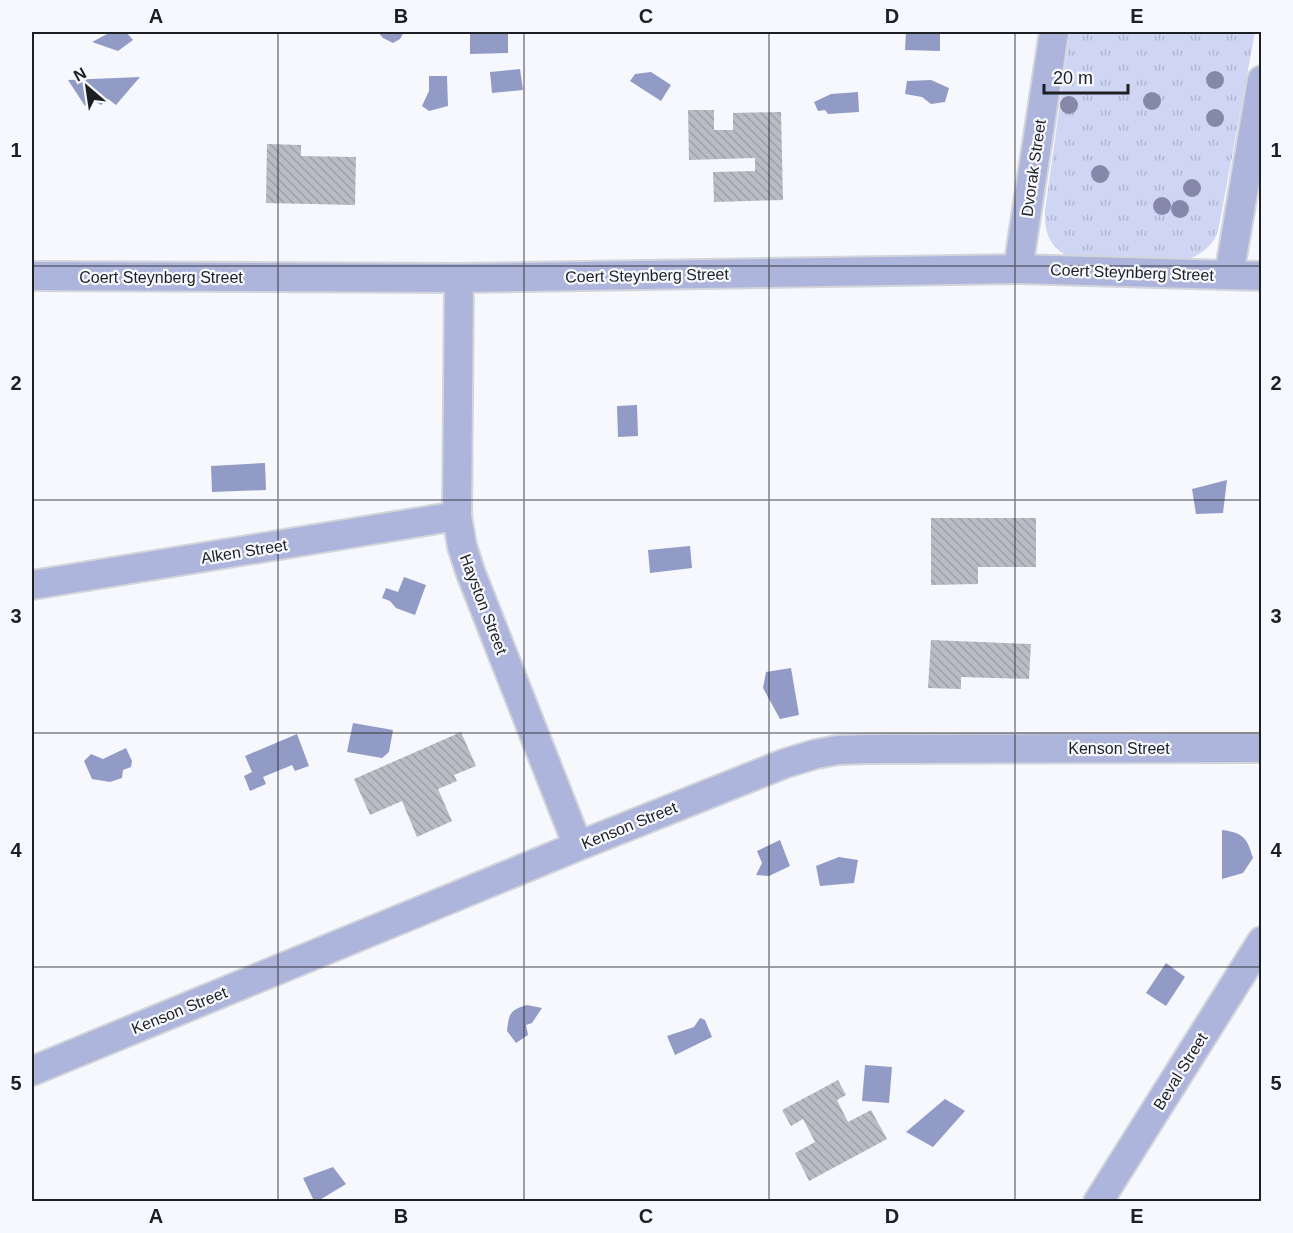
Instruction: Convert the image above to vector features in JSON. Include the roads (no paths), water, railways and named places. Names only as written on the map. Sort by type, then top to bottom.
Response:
[{"type":"street","name":"Dvorak Street","points":[[1018,269],[1054,32]]},
{"type":"street","points":[[1229,275],[1262,80]]},
{"type":"street","name":"Coert Steynberg Street","points":[[32,276],[459,278],[1018,269],[1262,276]]},
{"type":"street","name":"Hayston Street","points":[[459,278],[457,516],[462,546],[578,846]]},
{"type":"street","name":"Alken Street","points":[[32,585],[457,516]]},
{"type":"street","name":"Kenson Street","points":[[32,1071],[578,846],[786,763],[816,754],[838,750],[1262,748]]},
{"type":"street","name":"Beval Street","points":[[1098,1202],[1262,941]]}]
